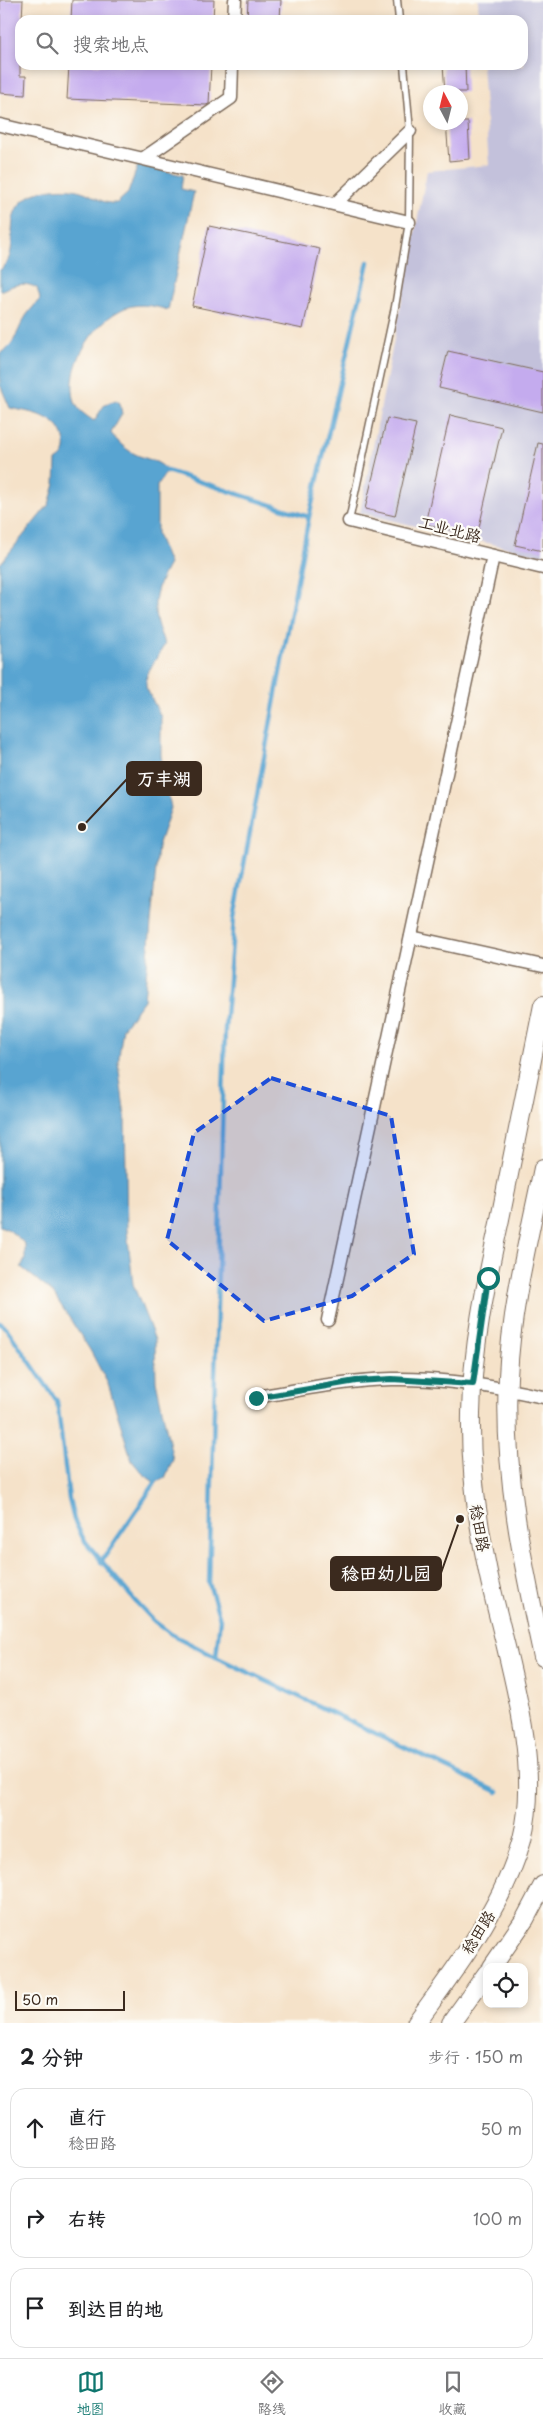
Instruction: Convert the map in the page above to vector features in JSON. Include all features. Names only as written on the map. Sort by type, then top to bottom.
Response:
[{"type":"street","points":[[234,15],[235,0]]},
{"type":"street","points":[[144,158],[231,98],[232,70]]},
{"type":"street","points":[[0,125],[409,222]]},
{"type":"street","points":[[335,204],[410,131]]},
{"type":"street","name":"工业北路","points":[[349,521],[543,568]]},
{"type":"street","points":[[328,1320],[493,556]]},
{"type":"street","points":[[411,937],[543,966]]},
{"type":"street","name":"稔田路","points":[[416,2023],[466,1952],[497,1901],[523,1838],[528,1801],[527,1758],[522,1720],[488,1572],[475,1503],[472,1447],[473,1384],[484,1299],[543,1005]]},
{"type":"street","points":[[543,1168],[517,1302],[507,1390],[508,1447],[512,1498],[522,1560],[543,1657]]},
{"type":"street","points":[[256,1398],[356,1381],[392,1379],[473,1384],[543,1397]]},
{"type":"street","name":"稔田路","points":[[495,1963],[525,1919],[543,1885]]},
{"type":"street","name":"稔田路","points":[[451,2023],[483,1979]]},
{"type":"lane","points":[[397,0],[398,15]]},
{"type":"lane","points":[[349,521],[395,307],[409,222],[410,131],[404,70]]},
{"type":"highlighted area","points":[[271,1078],[391,1116],[414,1254],[352,1296],[264,1321],[167,1240],[194,1133]]},
{"type":"shaded area","points":[[478,0],[543,0],[543,556],[360,513],[427,171],[489,165],[482,70],[528,70],[528,15],[479,15]]},
{"type":"water","points":[[138,165],[183,175],[181,189],[194,192],[168,310],[137,305],[125,308],[109,318],[90,338],[83,350],[77,363],[73,389],[78,408],[94,421],[105,404],[116,400],[120,403],[122,414],[111,433],[128,450],[157,462],[167,471],[157,486],[157,534],[169,564],[159,584],[155,603],[157,622],[165,644],[147,674],[146,687],[161,717],[161,756],[171,808],[158,846],[144,1000],[123,1028],[118,1063],[125,1117],[127,1230],[133,1284],[155,1340],[156,1381],[173,1460],[165,1478],[155,1483],[142,1473],[132,1461],[108,1384],[90,1350],[53,1293],[21,1267],[25,1259],[25,1244],[9,1230],[0,1226],[0,564],[49,504],[55,484],[56,461],[63,454],[65,448],[63,435],[53,422],[37,414],[10,408],[0,385],[0,353],[12,343],[25,318],[40,299],[37,288],[23,284],[0,291],[0,270],[10,256],[14,216],[17,208],[29,196],[46,190],[65,188],[81,191],[107,203],[117,203],[128,193]]},
{"type":"building","points":[[0,0],[23,0],[22,15],[15,15],[15,70],[20,70],[20,76],[26,76],[25,95],[0,93]]},
{"type":"building","points":[[72,0],[214,0],[213,15],[71,15]]},
{"type":"building","points":[[248,0],[281,0],[280,15],[247,15]]},
{"type":"building","points":[[69,70],[211,70],[209,104],[206,105],[67,99]]},
{"type":"building","points":[[443,70],[465,70],[466,85],[444,85]]},
{"type":"building","points":[[468,122],[470,159],[449,161],[447,130],[468,130]]},
{"type":"building","points":[[209,226],[320,249],[303,329],[192,306]]},
{"type":"building","points":[[448,351],[543,372],[543,412],[439,388]]},
{"type":"building","points":[[450,415],[502,427],[477,536],[425,524]]},
{"type":"building","points":[[387,418],[416,424],[395,516],[365,509]]},
{"type":"building","points":[[538,443],[543,444],[543,551],[515,545]]},
{"type":"waterway","points":[[216,1657],[220,1619],[209,1583],[225,1029],[234,918],[309,517],[368,262]]},
{"type":"waterway","points":[[167,471],[309,517]]},
{"type":"waterway","points":[[0,1323],[7,1329],[57,1401],[69,1499],[74,1520],[84,1540],[154,1621],[171,1634],[216,1657],[498,1792]]},
{"type":"waterway","points":[[101,1562],[155,1483]]},
{"type":"place","name":"万丰湖","points":[[82,827]]},
{"type":"place","name":"稔田幼儿园","points":[[460,1519]]},
{"type":"route","points":[[256,1398],[356,1381],[392,1379],[473,1384],[480,1317],[488,1278]]}]
